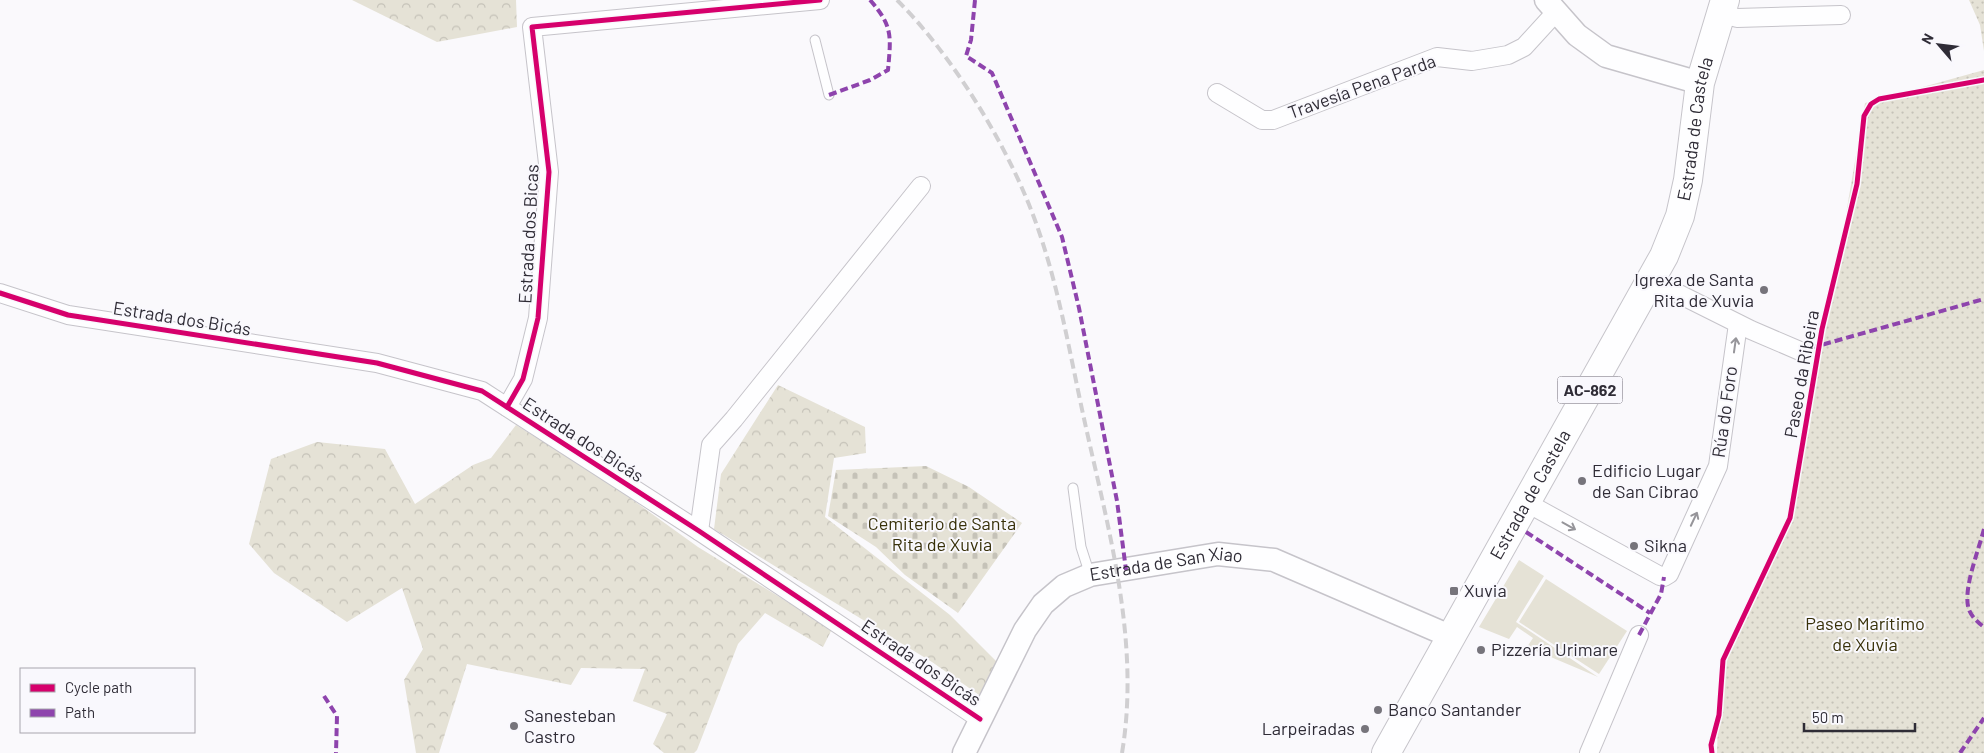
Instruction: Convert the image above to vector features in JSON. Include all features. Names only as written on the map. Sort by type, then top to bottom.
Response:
[{"type":"main road","name":"Estrada de Castela","points":[[1386,753],[1651,280],[1680,216],[1688,180],[1700,83],[1723,7]]},
{"type":"street","name":"Estrada dos Bicas","points":[[507,407],[523,380],[538,318],[549,172],[532,27],[820,0]]},
{"type":"street","points":[[1551,6],[1577,35],[1606,56],[1700,83]]},
{"type":"street","name":"Travesía Pena Parda","points":[[1217,93],[1262,120],[1273,120],[1437,57],[1472,61],[1508,55],[1524,46],[1551,6]]},
{"type":"street","points":[[1723,7],[1746,18],[1840,14]]},
{"type":"street","points":[[699,531],[711,445],[921,186]]},
{"type":"street","name":"Paseo da Ribeira","points":[[1651,280],[1738,324],[1800,351]]},
{"type":"street","name":"Estrada dos Bicás","points":[[0,293],[68,315],[378,363],[482,391],[699,531],[980,719]]},
{"type":"street","name":"Rúa do Foro","points":[[1527,503],[1664,577],[1668,574],[1718,466],[1738,324]]},
{"type":"street","name":"Estrada de San Xiao","points":[[964,753],[1025,630],[1043,604],[1064,586],[1090,575],[1218,554],[1274,560],[1452,637]]},
{"type":"street","points":[[1589,753],[1639,635]]},
{"type":"lane","points":[[815,40],[829,95]]},
{"type":"lane","points":[[1073,488],[1081,547],[1090,575]]},
{"type":"green space","points":[[352,0],[516,0],[517,27],[437,42]]},
{"type":"green space","points":[[1969,0],[1984,0],[1984,51],[1980,25]]},
{"type":"green space","name":"Paseo Marítimo de Xuvia","points":[[1984,70],[1984,753],[1717,753],[1720,661],[1790,511],[1810,426],[1821,339],[1834,284],[1865,103]]},
{"type":"green space","points":[[778,385],[865,427],[866,453],[834,458],[825,517],[950,615],[997,662],[982,697],[932,662],[714,529],[721,474]]},
{"type":"green space","points":[[516,425],[605,480],[698,547],[832,629],[823,647],[765,613],[738,644],[697,750],[694,753],[664,753],[653,744],[667,714],[633,701],[645,669],[581,668],[571,685],[467,664],[439,753],[416,753],[404,680],[423,649],[402,588],[347,622],[274,573],[249,544],[271,459],[317,442],[385,449],[415,504],[473,465],[491,458]]},
{"type":"green space","name":"Cemiterio de Santa Rita de Xuvia","points":[[926,466],[969,487],[1022,523],[958,613],[905,575],[876,547],[828,516],[836,470]]},
{"type":"green space","points":[[1519,560],[1544,576],[1516,622],[1598,677],[1527,647],[1533,638],[1517,627],[1509,639],[1479,627]]},
{"type":"green space","points":[[1546,579],[1627,631],[1599,674],[1519,622]]},
{"type":"railway","points":[[897,0],[935,43],[986,118],[1014,170],[1044,248],[1066,331],[1119,582],[1127,668],[1127,710],[1122,753]]},
{"type":"marked path","points":[[829,95],[870,80],[888,70],[889,32],[883,17],[870,0]]},
{"type":"marked path","points":[[975,0],[971,40],[966,56],[992,73],[1062,237],[1079,308],[1117,501],[1126,570]]},
{"type":"marked path","points":[[1800,351],[1984,299]]},
{"type":"marked path","points":[[1984,529],[1970,578],[1967,598],[1970,612],[1984,627]]},
{"type":"marked path","points":[[1526,532],[1650,613]]},
{"type":"marked path","points":[[1639,635],[1661,594],[1664,577]]},
{"type":"marked path","points":[[324,696],[337,716],[336,753]]},
{"type":"marked path","points":[[1960,753],[1984,718]]},
{"type":"cycle path","points":[[507,407],[523,379],[538,318],[549,172],[532,27],[820,0]]},
{"type":"cycle path","points":[[1712,753],[1711,745],[1719,715],[1723,660],[1790,518],[1822,329],[1857,184],[1864,116],[1871,104],[1879,99],[1984,80]]},
{"type":"cycle path","points":[[0,293],[68,315],[377,363],[482,391],[699,531],[980,719]]},
{"type":"place","name":"Igrexa de Santa Rita de Xuvia","points":[[1764,290]]},
{"type":"place","name":"Edificio Lugar de San Cibrao","points":[[1582,481]]},
{"type":"place","name":"Sikna","points":[[1634,546]]},
{"type":"place","name":"Xuvia","points":[[1454,591]]},
{"type":"place","name":"Pizzería Urimare","points":[[1481,650]]},
{"type":"place","name":"Banco Santander","points":[[1378,710]]},
{"type":"place","name":"Sanesteban Castro","points":[[514,726]]},
{"type":"place","name":"Larpeiradas","points":[[1365,729]]}]
